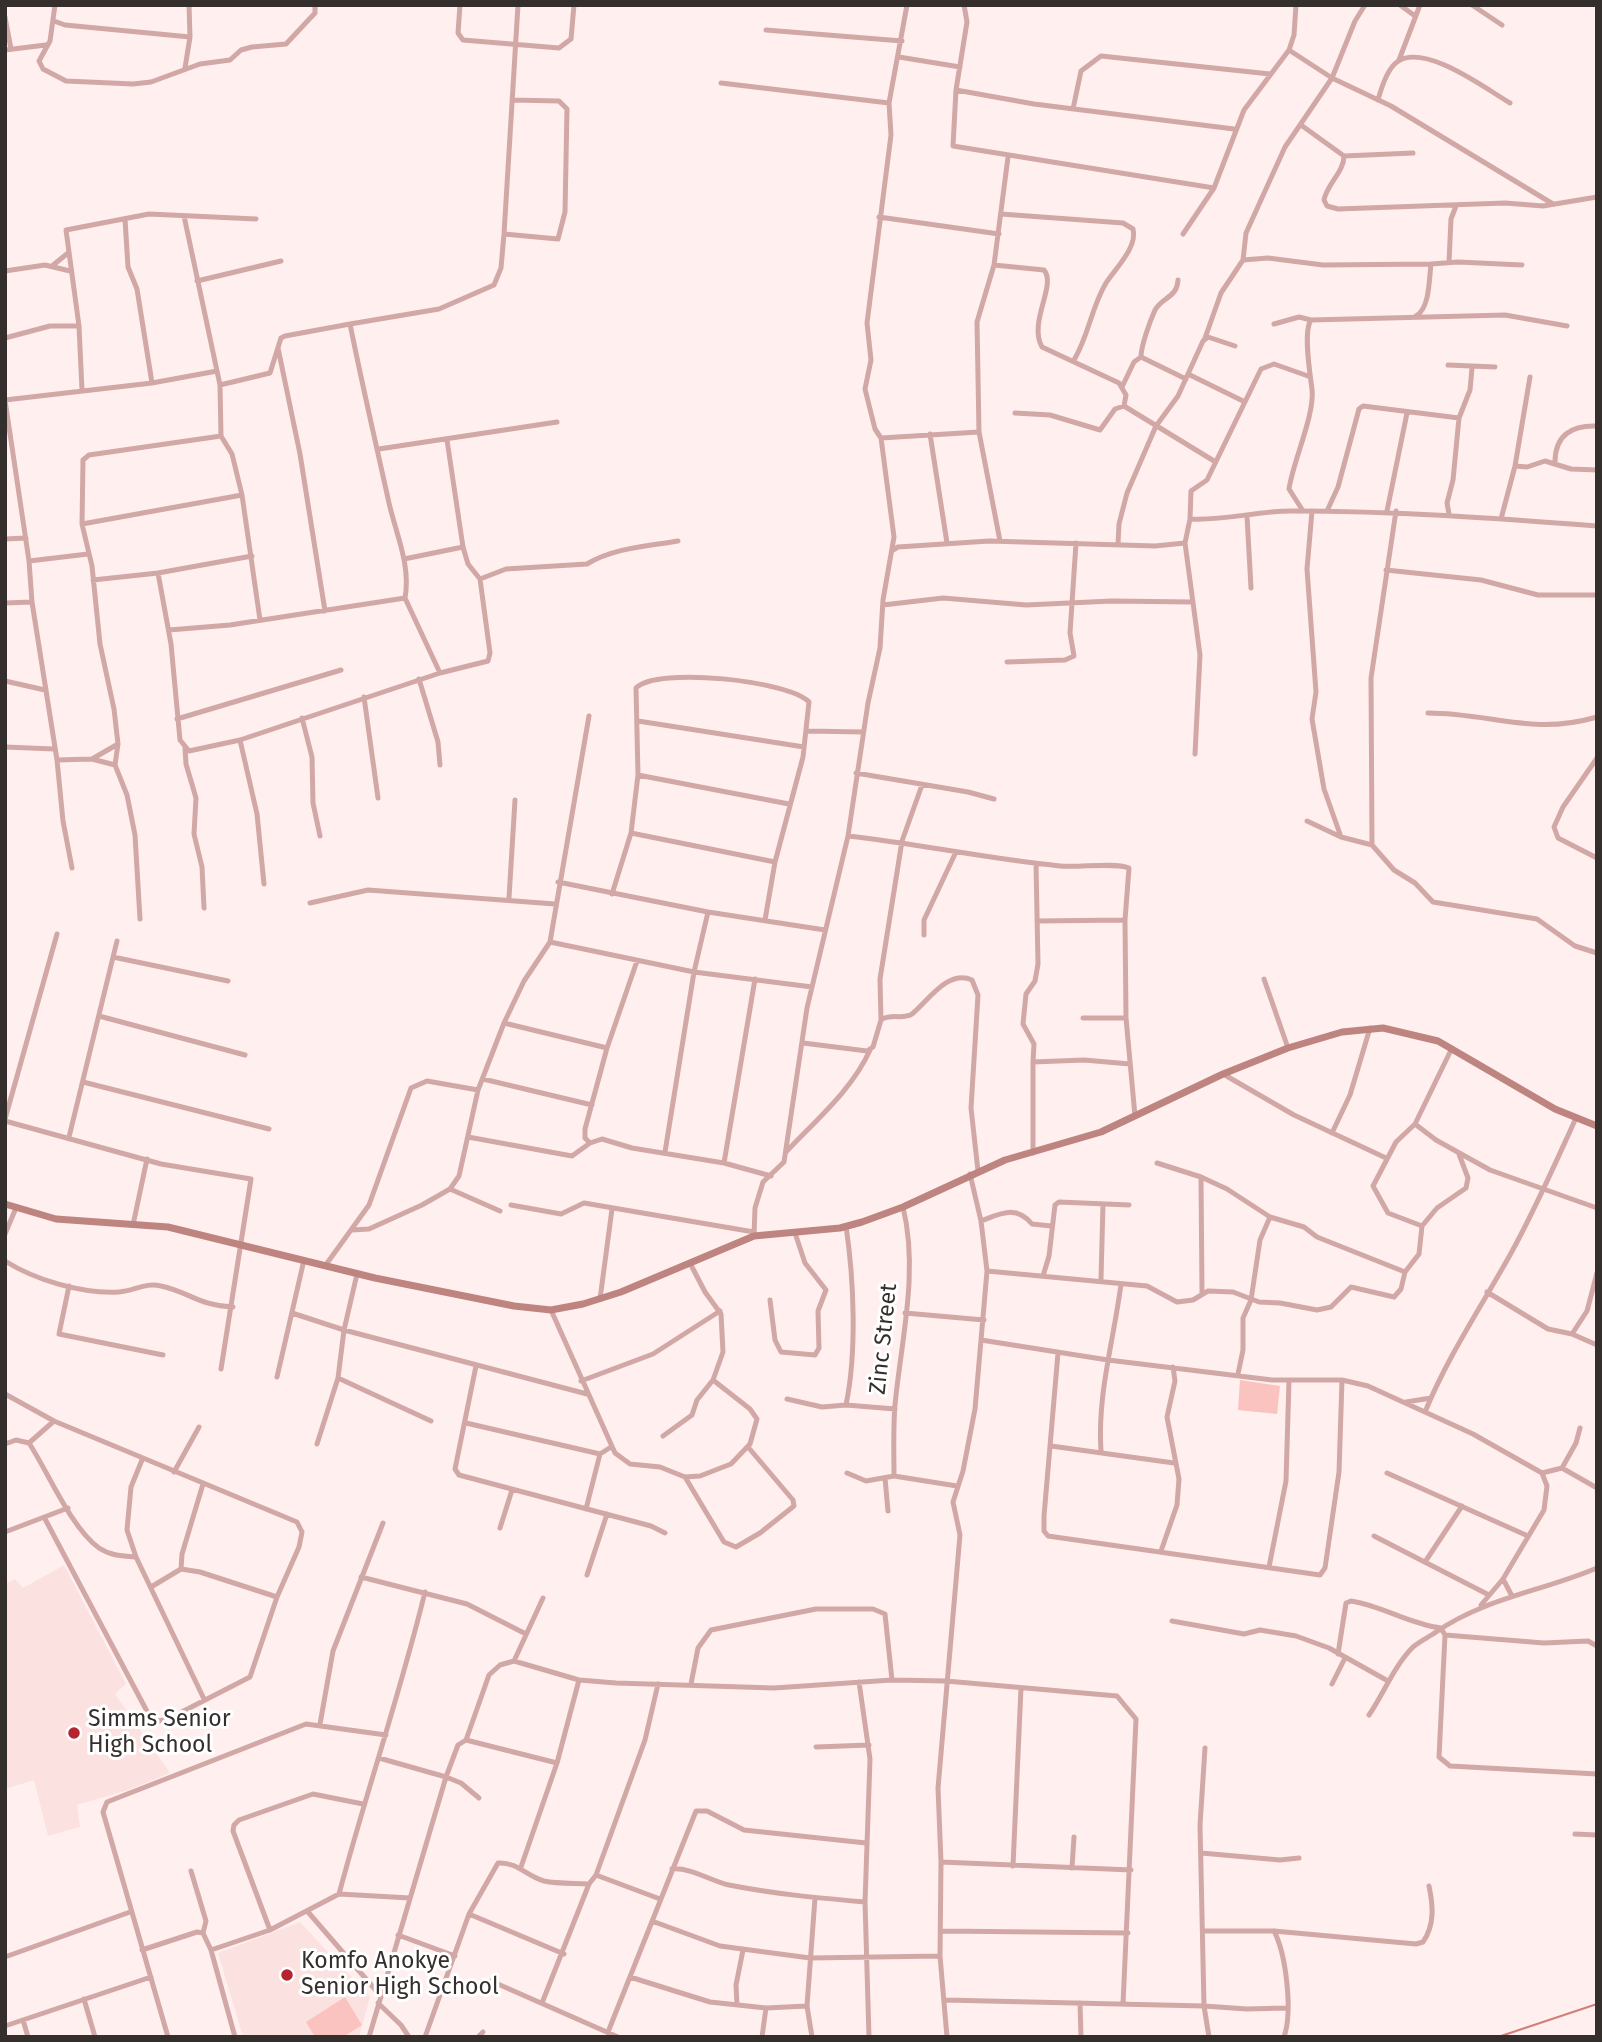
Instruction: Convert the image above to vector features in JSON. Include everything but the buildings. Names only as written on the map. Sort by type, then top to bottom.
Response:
[{"type":"street","points":[[55,5],[54,21],[41,66],[66,81],[143,83],[185,68],[229,60],[241,50],[286,44],[316,13],[315,5]]},
{"type":"street","points":[[185,68],[190,37],[189,5]]},
{"type":"street","points":[[460,5],[458,33],[463,40],[559,48],[568,44],[573,32],[574,5]]},
{"type":"street","points":[[220,385],[270,373],[285,336],[439,309],[490,288],[501,268],[518,5]]},
{"type":"street","points":[[754,1234],[763,1182],[783,1165],[786,1152],[812,987],[848,836],[856,773],[880,648],[883,605],[893,550],[881,438],[875,429],[865,389],[871,360],[867,319],[891,135],[889,103],[907,5]]},
{"type":"street","points":[[964,5],[967,22],[956,90],[953,146],[1008,157],[1214,188]]},
{"type":"street","points":[[1183,234],[1214,188],[1234,129],[1244,110],[1289,50],[1294,35],[1296,5]]},
{"type":"street","points":[[1118,544],[1122,508],[1156,426],[1169,411],[1205,338],[1221,293],[1242,260],[1246,233],[1285,147],[1332,78],[1355,21],[1365,5]]},
{"type":"street","points":[[1399,5],[1415,16]]},
{"type":"street","points":[[1377,100],[1381,88],[1399,60],[1420,5]]},
{"type":"street","points":[[1472,5],[1502,25]]},
{"type":"street","points":[[5,17],[8,49],[46,45]]},
{"type":"street","points":[[54,21],[65,25],[190,37]]},
{"type":"street","points":[[766,30],[902,41]]},
{"type":"street","points":[[1289,50],[1332,78],[1491,164],[1553,204]]},
{"type":"street","points":[[1073,109],[1078,76],[1084,67],[1101,56],[1270,74]]},
{"type":"street","points":[[899,57],[960,66]]},
{"type":"street","points":[[1399,60],[1431,60],[1458,71],[1510,103]]},
{"type":"street","points":[[721,83],[889,103]]},
{"type":"street","points":[[956,90],[1073,109],[1234,129]]},
{"type":"street","points":[[504,234],[558,239],[565,212],[567,109],[559,102],[512,100]]},
{"type":"street","points":[[1301,125],[1344,156],[1413,153]]},
{"type":"street","points":[[1344,156],[1344,163],[1326,190],[1324,200],[1327,206],[1354,210],[1553,204],[1597,197]]},
{"type":"street","points":[[1000,541],[979,432],[977,323],[994,265],[1008,157]]},
{"type":"street","points":[[1450,262],[1451,219],[1455,205]]},
{"type":"street","points":[[82,390],[79,326],[66,230],[149,214],[256,219]]},
{"type":"street","points":[[1002,214],[1123,223],[1133,229],[1132,243],[1096,300],[1083,344],[1074,360]]},
{"type":"street","points":[[184,216],[220,385],[221,436],[232,454],[242,495],[260,620]]},
{"type":"street","points":[[879,217],[999,234]]},
{"type":"street","points":[[125,219],[128,267],[137,289],[152,383]]},
{"type":"street","points":[[52,266],[68,253]]},
{"type":"street","points":[[1242,260],[1268,258],[1323,265],[1450,262],[1522,265]]},
{"type":"street","points":[[197,281],[281,261]]},
{"type":"street","points":[[1413,317],[1422,312],[1425,305],[1431,264]]},
{"type":"street","points":[[994,265],[1040,268],[1048,273],[1049,280],[1037,327],[1038,340],[1042,347],[1074,360],[1122,387],[1126,395],[1124,406]]},
{"type":"street","points":[[5,271],[52,266],[70,271]]},
{"type":"street","points":[[1141,358],[1143,342],[1155,309],[1174,294],[1178,280]]},
{"type":"street","points":[[1274,324],[1299,317],[1311,320],[1505,315],[1567,326]]},
{"type":"street","points":[[1303,511],[1289,489],[1311,398],[1307,328],[1311,320]]},
{"type":"street","points":[[350,324],[373,438],[379,449],[404,559],[408,585],[405,598],[440,673]]},
{"type":"street","points":[[5,338],[50,326],[79,326]]},
{"type":"street","points":[[1205,338],[1236,346]]},
{"type":"street","points":[[278,348],[300,454],[325,611]]},
{"type":"street","points":[[1122,387],[1134,362],[1141,358]]},
{"type":"street","points":[[1141,358],[1243,401]]},
{"type":"street","points":[[1195,754],[1199,655],[1185,543],[1190,519],[1191,491],[1207,480],[1243,401],[1261,369],[1274,364],[1308,376]]},
{"type":"street","points":[[1448,365],[1495,367]]},
{"type":"street","points":[[1449,514],[1447,503],[1457,454],[1459,418],[1470,390],[1472,368]]},
{"type":"street","points":[[72,868],[63,821],[57,760],[32,602],[26,538],[5,400],[152,383],[217,371]]},
{"type":"street","points":[[1502,519],[1516,466],[1530,377]]},
{"type":"street","points":[[1124,406],[1214,461]]},
{"type":"street","points":[[1015,413],[1050,415],[1100,430],[1115,409],[1124,406]]},
{"type":"street","points":[[1328,511],[1338,487],[1359,409],[1363,406],[1459,418]]},
{"type":"street","points":[[1387,511],[1407,413]]},
{"type":"street","points":[[379,449],[557,422]]},
{"type":"street","points":[[1555,462],[1558,444],[1566,433],[1579,425],[1597,426]]},
{"type":"street","points":[[881,438],[979,432]]},
{"type":"street","points":[[930,434],[947,544]]},
{"type":"street","points":[[140,919],[135,835],[127,796],[115,765],[118,744],[82,524],[85,457],[221,436]]},
{"type":"street","points":[[185,748],[194,752],[240,740],[364,696],[488,661],[490,653],[480,579],[468,564],[463,547],[447,440]]},
{"type":"street","points":[[1516,466],[1527,467],[1545,461],[1571,469],[1597,470]]},
{"type":"street","points":[[82,524],[242,495]]},
{"type":"street","points":[[1190,519],[1247,516],[1275,511],[1396,511],[1597,526]]},
{"type":"street","points":[[1312,511],[1307,569],[1316,692],[1312,719],[1325,789],[1341,837]]},
{"type":"street","points":[[1372,845],[1371,678],[1385,570],[1396,511]]},
{"type":"street","points":[[1247,516],[1251,588]]},
{"type":"street","points":[[5,540],[26,538]]},
{"type":"street","points":[[480,579],[506,569],[587,564],[598,558],[644,545],[678,541]]},
{"type":"street","points":[[893,550],[1000,541],[1185,543]]},
{"type":"street","points":[[1007,662],[1065,660],[1074,656],[1070,642],[1076,543]]},
{"type":"street","points":[[404,559],[463,547]]},
{"type":"street","points":[[29,561],[88,554]]},
{"type":"street","points":[[93,580],[158,573],[252,556]]},
{"type":"street","points":[[1385,570],[1481,580],[1538,595],[1597,595]]},
{"type":"street","points":[[158,573],[169,630],[177,719],[196,798],[194,834],[202,867],[204,908]]},
{"type":"street","points":[[169,630],[260,620],[405,598]]},
{"type":"street","points":[[883,605],[943,598],[1026,605],[1073,602],[1192,602]]},
{"type":"street","points":[[5,603],[32,602]]},
{"type":"street","points":[[177,719],[341,670]]},
{"type":"street","points":[[612,894],[631,833],[638,775],[638,685],[664,677],[687,675],[798,692],[809,702],[807,731],[775,862],[765,920]]},
{"type":"street","points":[[419,679],[438,742],[440,765]]},
{"type":"street","points":[[5,681],[45,690]]},
{"type":"street","points":[[364,696],[378,798]]},
{"type":"street","points":[[1428,713],[1455,713],[1544,727],[1597,717]]},
{"type":"street","points":[[352,1230],[385,1222],[450,1189],[463,1166],[478,1090],[504,1023],[524,982],[550,942],[558,882],[589,716]]},
{"type":"street","points":[[302,719],[312,757],[313,803],[320,836]]},
{"type":"street","points":[[638,721],[804,747]]},
{"type":"street","points":[[807,731],[863,732]]},
{"type":"street","points":[[240,740],[257,814],[264,884]]},
{"type":"street","points":[[92,759],[118,744]]},
{"type":"street","points":[[5,747],[54,749]]},
{"type":"street","points":[[1597,758],[1563,807],[1555,827],[1558,838],[1597,858]]},
{"type":"street","points":[[57,760],[92,759],[115,765]]},
{"type":"street","points":[[856,773],[994,799]]},
{"type":"street","points":[[638,775],[789,804]]},
{"type":"street","points":[[786,1152],[836,1100],[863,1067],[881,1020],[880,979],[902,841],[922,785]]},
{"type":"street","points":[[509,898],[515,800]]},
{"type":"street","points":[[1307,821],[1341,837],[1372,845],[1394,870],[1415,883],[1433,902],[1537,919],[1575,946],[1597,953]]},
{"type":"street","points":[[631,833],[775,862]]},
{"type":"street","points":[[848,836],[931,845],[955,853],[1037,864],[1129,868],[1125,920],[1126,1018],[1135,1116]]},
{"type":"street","points":[[924,935],[924,920],[955,853]]},
{"type":"street","points":[[1033,1153],[1034,1044],[1023,1024],[1026,994],[1035,981],[1038,964],[1037,864]]},
{"type":"street","points":[[558,882],[708,912],[825,930]]},
{"type":"street","points":[[310,903],[368,890],[509,898],[555,904]]},
{"type":"street","points":[[666,1152],[694,972],[708,912]]},
{"type":"street","points":[[1037,922],[1125,920]]},
{"type":"street","points":[[57,934],[5,1120],[147,1159],[251,1179],[233,1307],[221,1369]]},
{"type":"street","points":[[69,1137],[117,941]]},
{"type":"street","points":[[550,942],[694,972],[812,987]]},
{"type":"street","points":[[113,957],[228,981]]},
{"type":"street","points":[[590,1143],[585,1129],[607,1048],[637,961]]},
{"type":"street","points":[[881,1020],[912,1014],[948,982],[966,978],[972,980],[978,995],[971,1108],[978,1171]]},
{"type":"street","points":[[724,1163],[755,979]]},
{"type":"street","points":[[1264,979],[1288,1048]]},
{"type":"street","points":[[99,1016],[245,1055]]},
{"type":"street","points":[[1083,1018],[1126,1018]]},
{"type":"street","points":[[504,1023],[607,1048]]},
{"type":"street","points":[[1332,1133],[1350,1095],[1370,1028]]},
{"type":"street","points":[[511,1205],[561,1214],[584,1203],[754,1234],[794,1233],[846,1226],[903,1207],[978,1171],[1074,1142],[1223,1074],[1288,1048],[1327,1035],[1370,1028],[1402,1030],[1452,1048],[1576,1118],[1597,1126]]},
{"type":"street","points":[[803,1043],[870,1049]]},
{"type":"street","points":[[1422,1226],[1388,1213],[1378,1197],[1373,1181],[1396,1142],[1415,1124],[1452,1048]]},
{"type":"street","points":[[1033,1062],[1084,1060],[1130,1064]]},
{"type":"street","points":[[1223,1074],[1332,1133],[1385,1158]]},
{"type":"street","points":[[483,1079],[592,1105]]},
{"type":"street","points":[[83,1082],[269,1129]]},
{"type":"street","points":[[325,1266],[369,1205],[411,1088],[427,1082],[478,1090]]},
{"type":"street","points":[[1425,1412],[1544,1189],[1576,1118]]},
{"type":"street","points":[[1415,1124],[1459,1154],[1490,1170],[1597,1208]]},
{"type":"street","points":[[468,1137],[572,1156],[590,1143],[614,1141],[632,1148],[724,1163],[771,1177]]},
{"type":"street","points":[[987,1271],[1101,1279],[1147,1286],[1177,1302],[1193,1300],[1202,1293],[1233,1292],[1251,1300],[1323,1309],[1331,1307],[1351,1287],[1394,1297],[1401,1289],[1405,1272],[1419,1254],[1422,1226],[1437,1208],[1466,1188],[1468,1178],[1459,1154]]},
{"type":"street","points":[[133,1226],[147,1159]]},
{"type":"street","points":[[1157,1163],[1201,1177],[1227,1189],[1270,1217],[1304,1227],[1317,1237],[1405,1272]]},
{"type":"street","points":[[947,2037],[940,1956],[942,1862],[938,1788],[960,1535],[954,1508],[975,1409],[987,1271],[981,1221],[970,1174]]},
{"type":"street","points":[[1201,1177],[1202,1293]]},
{"type":"street","points":[[450,1189],[500,1211]]},
{"type":"street","points":[[1043,1276],[1049,1256],[1053,1209],[1059,1202],[1129,1205]]},
{"type":"street","points":[[5,1204],[56,1219],[168,1227],[357,1274],[514,1307],[551,1310],[600,1299],[754,1234]]},
{"type":"street","points":[[1101,1279],[1103,1204]]},
{"type":"street","name":"Zinc Street","points":[[894,1476],[895,1409],[905,1313],[909,1233],[903,1207]]},
{"type":"street","points":[[5,1234],[16,1208]]},
{"type":"street","points":[[600,1299],[612,1209]]},
{"type":"street","points":[[981,1221],[1012,1211],[1023,1214],[1032,1224],[1051,1226]]},
{"type":"street","points":[[1238,1374],[1243,1350],[1243,1318],[1251,1300],[1260,1240],[1270,1217]]},
{"type":"street","points":[[846,1226],[852,1267],[852,1317],[846,1405]]},
{"type":"street","points":[[769,1300],[775,1340],[781,1352],[815,1355],[819,1348],[818,1311],[826,1290],[805,1263],[794,1233]]},
{"type":"street","points":[[277,1377],[304,1260]]},
{"type":"street","points":[[5,1261],[32,1275],[69,1286],[118,1292],[149,1284],[171,1289],[200,1303],[233,1307]]},
{"type":"street","points":[[663,1436],[692,1415],[697,1400],[713,1380],[723,1352],[720,1311],[705,1292],[690,1263]]},
{"type":"street","points":[[317,1444],[338,1378],[344,1330],[357,1274]]},
{"type":"street","points":[[1572,1334],[1587,1311],[1596,1274]]},
{"type":"street","points":[[1101,1451],[1108,1360],[1115,1336],[1121,1284]]},
{"type":"street","points":[[69,1286],[59,1334],[163,1355]]},
{"type":"street","points":[[1487,1292],[1548,1329],[1572,1334],[1597,1345]]},
{"type":"street","points":[[551,1310],[611,1447],[630,1464],[660,1467],[685,1477],[725,1468],[748,1447],[757,1427],[755,1415],[713,1380]]},
{"type":"street","points":[[582,1381],[653,1354],[720,1311]]},
{"type":"street","points":[[292,1312],[344,1330],[587,1394]]},
{"type":"street","points":[[905,1313],[984,1320]]},
{"type":"street","points":[[981,1340],[1108,1360],[1289,1380],[1342,1380],[1368,1386],[1425,1412],[1542,1473],[1548,1486],[1544,1510],[1503,1579],[1481,1605]]},
{"type":"street","points":[[1058,1353],[1044,1528],[1048,1536],[1320,1575],[1325,1568],[1339,1472],[1342,1380]]},
{"type":"street","points":[[476,1366],[455,1469],[459,1475],[607,1514],[665,1533]]},
{"type":"street","points":[[1161,1551],[1177,1505],[1179,1474],[1174,1463],[1167,1417],[1175,1381],[1173,1367]]},
{"type":"street","points":[[338,1378],[430,1421]]},
{"type":"street","points":[[1269,1567],[1286,1481],[1289,1380]]},
{"type":"street","points":[[5,1394],[54,1421],[142,1460],[297,1522],[301,1527],[299,1548],[277,1597],[250,1677],[168,1719],[159,1721],[150,1717],[44,1517]]},
{"type":"street","points":[[1403,1403],[1431,1398]]},
{"type":"street","points":[[787,1399],[822,1407],[846,1405],[895,1409]]},
{"type":"street","points":[[29,1443],[54,1421]]},
{"type":"street","points":[[466,1423],[600,1454]]},
{"type":"street","points":[[174,1472],[199,1427]]},
{"type":"street","points":[[1562,1468],[1580,1428]]},
{"type":"street","points":[[5,1444],[16,1440],[29,1443],[68,1508],[100,1548],[116,1556],[136,1557]]},
{"type":"street","points":[[1051,1446],[1101,1451],[1142,1461],[1174,1463]]},
{"type":"street","points":[[586,1509],[600,1454],[611,1447]]},
{"type":"street","points":[[685,1477],[724,1542],[736,1547],[760,1533],[794,1506],[793,1500],[748,1447]]},
{"type":"street","points":[[142,1460],[131,1487],[126,1513],[127,1530],[136,1557],[204,1699]]},
{"type":"street","points":[[1542,1473],[1562,1468],[1597,1488]]},
{"type":"street","points":[[847,1473],[866,1481],[894,1476],[957,1486]]},
{"type":"street","points":[[1387,1473],[1528,1536]]},
{"type":"street","points":[[885,1478],[888,1511]]},
{"type":"street","points":[[181,1569],[182,1554],[203,1484]]},
{"type":"street","points":[[500,1528],[512,1490]]},
{"type":"street","points":[[1425,1562],[1462,1506]]},
{"type":"street","points":[[5,1532],[68,1508]]},
{"type":"street","points":[[587,1575],[607,1514]]},
{"type":"street","points":[[320,1724],[332,1651],[383,1522]]},
{"type":"street","points":[[1374,1536],[1489,1595]]},
{"type":"street","points":[[1369,1715],[1388,1681],[1416,1644],[1481,1605],[1597,1568]]},
{"type":"street","points":[[150,1587],[181,1569],[200,1572],[277,1597]]},
{"type":"street","points":[[361,1577],[467,1604],[526,1634]]},
{"type":"street","points":[[1503,1579],[1512,1596]]},
{"type":"street","points":[[339,1895],[425,1592]]},
{"type":"street","points":[[514,1661],[543,1598]]},
{"type":"street","points":[[1338,1654],[1344,1611],[1346,1603],[1351,1601],[1384,1610],[1413,1623],[1441,1628]]},
{"type":"street","points":[[691,1684],[698,1648],[711,1630],[816,1609],[873,1609],[885,1614],[892,1680]]},
{"type":"street","points":[[1172,1621],[1244,1634],[1260,1630],[1296,1636],[1338,1654],[1388,1681]]},
{"type":"street","points":[[1441,1628],[1445,1635],[1439,1757],[1443,1763],[1450,1766],[1597,1774]]},
{"type":"street","points":[[1445,1635],[1544,1643],[1588,1641],[1597,1646]]},
{"type":"street","points":[[1332,1684],[1345,1658]]},
{"type":"street","points":[[369,2037],[446,1777],[458,1745],[466,1740],[489,1675],[500,1665],[514,1661],[579,1680],[774,1688],[892,1680],[946,1681],[1117,1696],[1136,1718],[1123,2004]]},
{"type":"street","points":[[521,1867],[558,1763],[579,1680]]},
{"type":"street","points":[[859,1682],[869,1745],[865,1902],[869,2037]]},
{"type":"street","points":[[542,2003],[564,1954],[589,1884],[596,1875],[645,1740],[658,1684]]},
{"type":"street","points":[[1013,1866],[1021,1688]]},
{"type":"street","points":[[167,2037],[103,1812],[107,1802],[294,1727],[320,1724],[386,1735]]},
{"type":"street","points":[[466,1740],[558,1763]]},
{"type":"street","points":[[816,1747],[869,1745]]},
{"type":"street","points":[[1205,1748],[1201,1853],[1204,2006],[1209,2037]]},
{"type":"street","points":[[379,1758],[446,1777],[461,1783],[479,1798]]},
{"type":"street","points":[[270,1930],[233,1831],[234,1825],[239,1820],[313,1794],[363,1804]]},
{"type":"street","points":[[608,2032],[694,1814],[703,1809],[730,1820],[744,1830],[866,1843]]},
{"type":"street","points":[[1576,1834],[1597,1835]]},
{"type":"street","points":[[1072,1868],[1074,1838]]},
{"type":"street","points":[[1201,1853],[1280,1860],[1299,1858]]},
{"type":"street","points":[[942,1862],[1130,1870]]},
{"type":"street","points":[[425,2037],[469,1914],[498,1863],[521,1867],[533,1877],[547,1881],[589,1884]]},
{"type":"street","points":[[672,1869],[685,1869],[730,1885],[815,1898],[865,1902]]},
{"type":"street","points":[[191,1871],[206,1921],[203,1933],[211,1950],[235,2037]]},
{"type":"street","points":[[596,1875],[660,1899]]},
{"type":"street","points":[[1203,1931],[1274,1931],[1416,1944],[1423,1942],[1430,1928],[1433,1903],[1429,1886]]},
{"type":"street","points":[[211,1950],[270,1930],[339,1895],[410,1898]]},
{"type":"street","points":[[813,2037],[807,2006],[815,1898]]},
{"type":"street","points":[[5,1957],[130,1912]]},
{"type":"street","points":[[308,1912],[380,1994]]},
{"type":"street","points":[[469,1914],[564,1954]]},
{"type":"street","points":[[652,1921],[720,1946],[743,1950],[810,1958],[867,1955],[940,1956]]},
{"type":"street","points":[[942,1931],[1128,1933]]},
{"type":"street","points":[[1274,1931],[1283,1953],[1287,2008],[1284,2037]]},
{"type":"street","points":[[142,1950],[184,1935],[203,1933]]},
{"type":"street","points":[[398,1935],[455,1956]]},
{"type":"street","points":[[737,2005],[737,1976],[743,1950]]},
{"type":"street","points":[[5,2026],[151,1977]]},
{"type":"street","points":[[630,1977],[710,2003],[766,2008],[807,2006]]},
{"type":"street","points":[[491,1981],[618,2037]]},
{"type":"street","points":[[84,1999],[95,2037]]},
{"type":"street","points":[[944,2000],[1287,2008]]},
{"type":"street","points":[[378,2003],[401,2025],[409,2037]]},
{"type":"street","points":[[1080,2003],[1081,2037]]},
{"type":"street","points":[[762,2037],[766,2008]]},
{"type":"street","points":[[23,2020],[28,2037]]},
{"type":"shaded area","points":[[1240,1380],[1280,1386],[1277,1414],[1238,1410]]},
{"type":"shaded area","name":"Simms Senior High School","points":[[64,1565],[126,1684],[115,1694],[170,1773],[128,1790],[77,1805],[80,1827],[48,1836],[34,1780],[5,1789],[5,1584],[15,1579],[23,1588]]},
{"type":"shaded area","name":"Komfo Anokye Senior High School","points":[[300,1922],[370,1997],[359,2037],[243,2037],[218,1953]]},
{"type":"shaded area","points":[[345,1997],[362,2025],[343,2037],[315,2037],[306,2022]]},
{"type":"waterway","points":[[1498,2037],[1597,2004]]},
{"type":"place","name":"Simms Senior High School","points":[[74,1733]]},
{"type":"place","name":"Komfo Anokye Senior High School","points":[[287,1975]]}]
